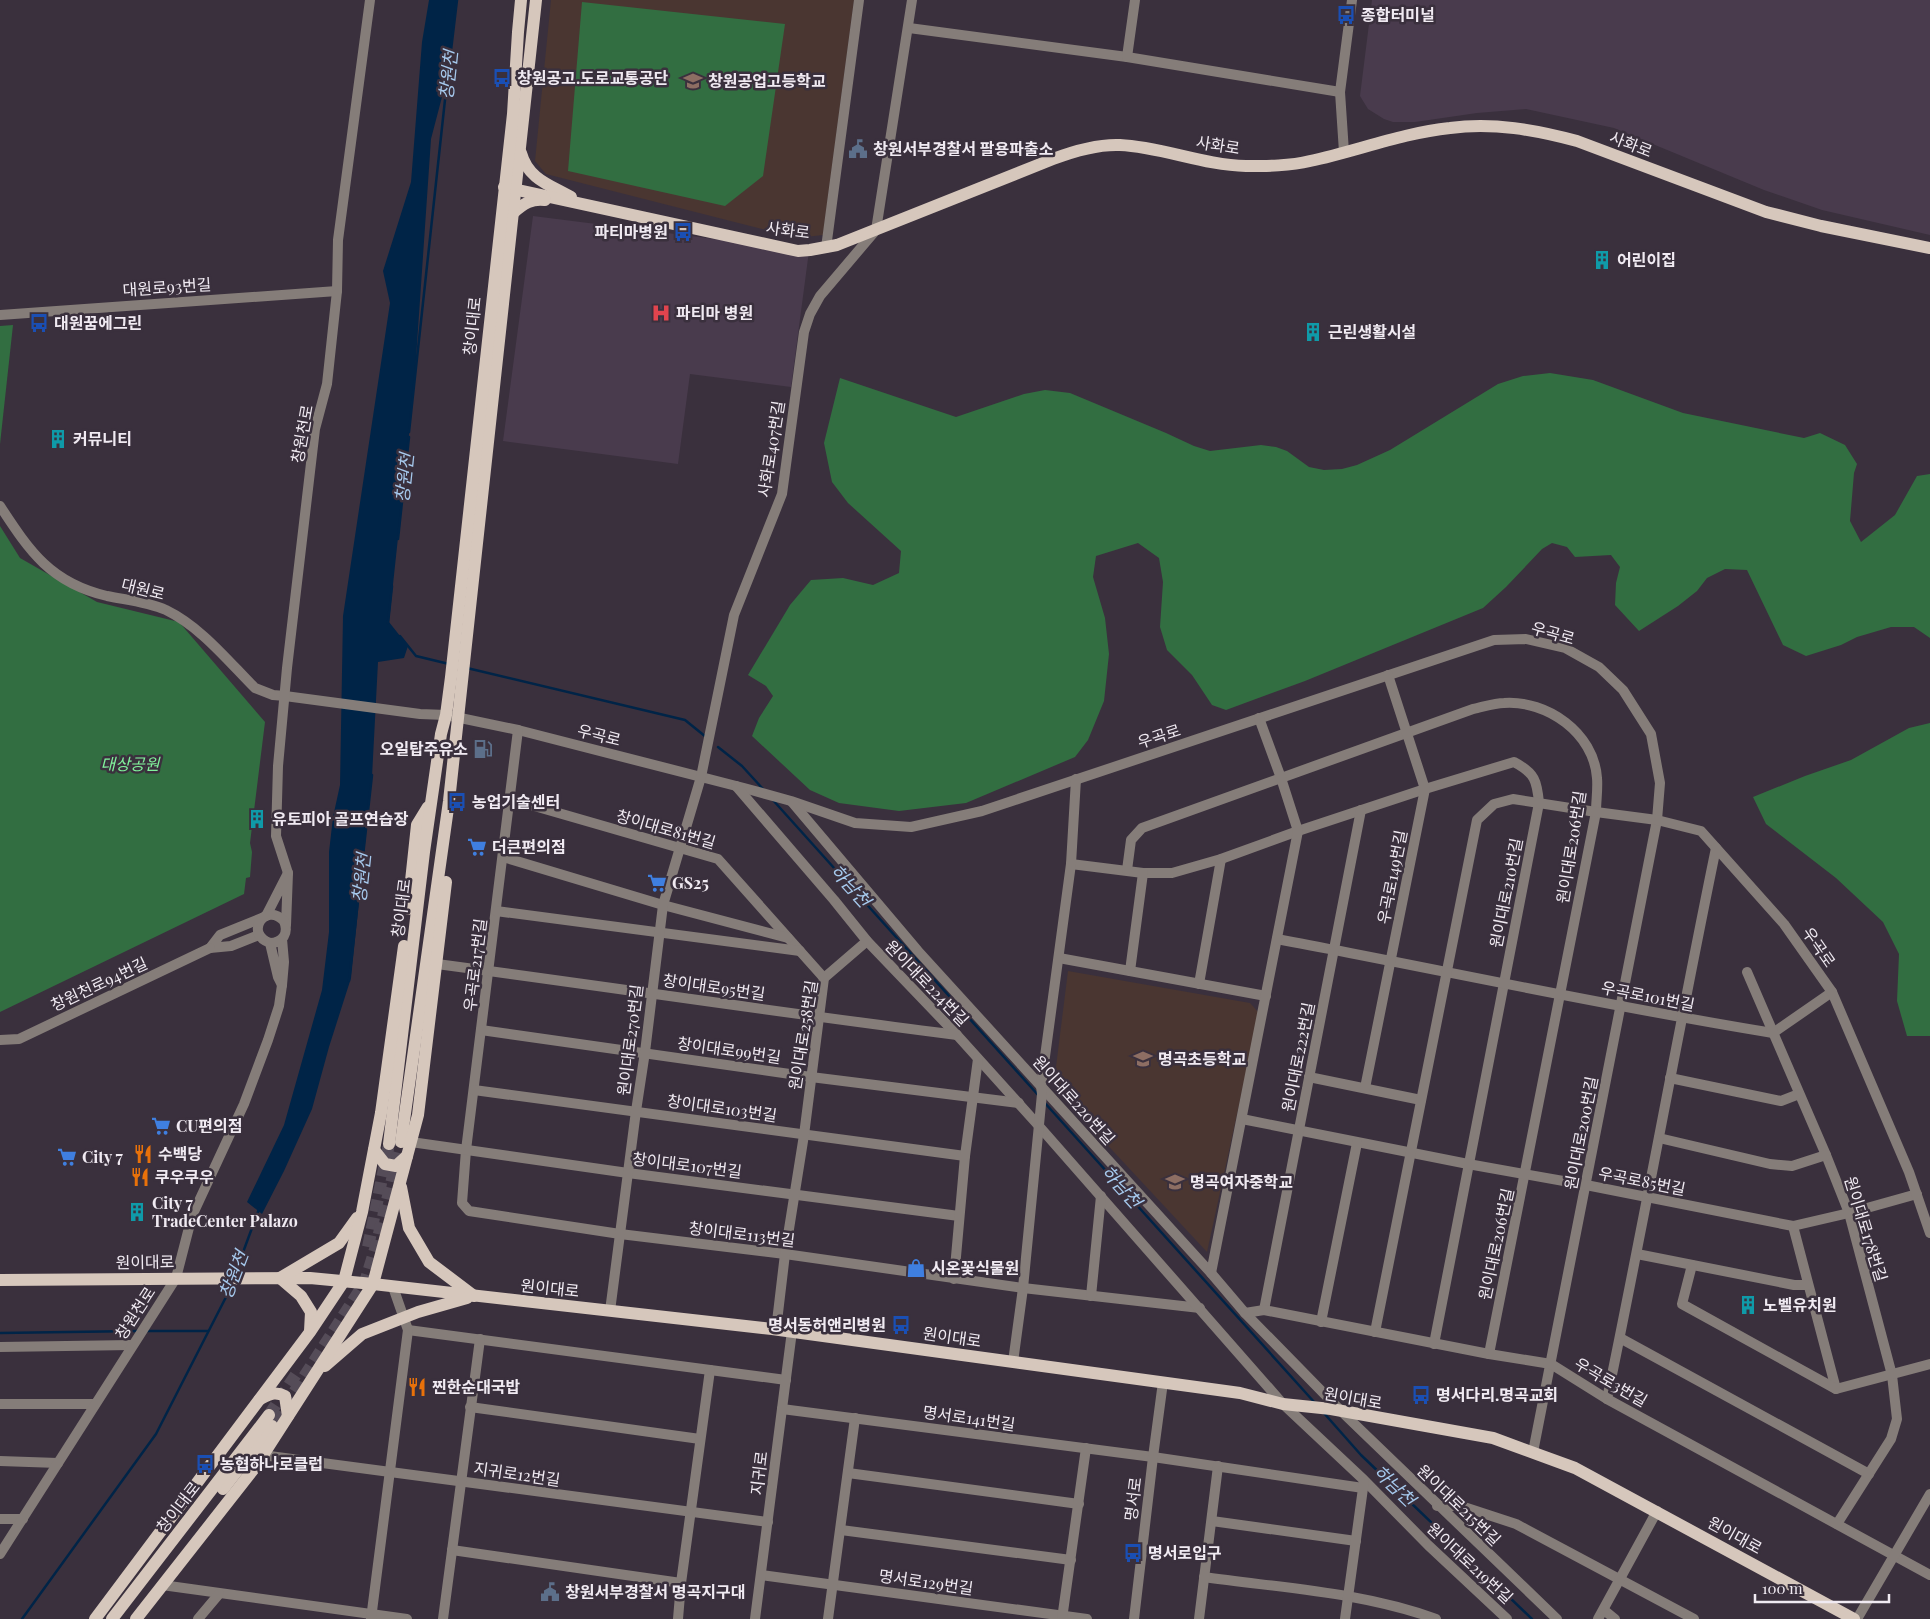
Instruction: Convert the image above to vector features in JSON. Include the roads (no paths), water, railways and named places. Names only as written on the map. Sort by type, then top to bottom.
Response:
[{"type":"main road","name":"창이대로","points":[[460,655],[510,188],[518,32],[522,0]]},
{"type":"main road","name":"창이대로","points":[[400,1143],[449,801],[452,717],[489,426],[513,213],[510,188],[520,146],[536,0]]},
{"type":"main road","name":"사화로","points":[[510,188],[798,251],[826,248],[1053,159],[1098,147],[1126,146],[1245,166],[1309,162],[1426,132],[1476,126],[1523,129],[1577,141],[1766,212],[1821,226],[1930,248]]},
{"type":"main road","points":[[520,146],[527,169],[534,177],[584,204]]},
{"type":"main road","points":[[513,213],[529,201],[538,199],[564,204],[584,204]]},
{"type":"main road","name":"창이대로","points":[[400,1143],[431,803],[441,734],[452,717]]},
{"type":"main road","points":[[136,1619],[256,1466],[373,1284],[407,1156],[400,1143],[418,1115],[437,964],[451,824],[449,801]]},
{"type":"main road","points":[[94,1619],[310,1332],[344,1281],[362,1212],[382,1113],[406,931],[417,825],[431,803]]},
{"type":"main road","points":[[374,1150],[385,1164],[396,1166],[407,1156]]},
{"type":"main road","points":[[400,1182],[409,1228],[429,1262],[474,1296]]},
{"type":"main road","points":[[310,1332],[311,1312],[301,1296],[276,1278],[339,1243],[362,1212]]},
{"type":"main road","name":"원이대로","points":[[0,1280],[310,1278],[373,1284],[792,1331],[1163,1382],[1240,1393],[1287,1404],[1493,1438],[1575,1468],[1856,1619]]},
{"type":"main road","points":[[312,1378],[362,1334],[403,1318],[474,1296]]},
{"type":"main road","points":[[259,1400],[269,1394],[278,1392],[286,1396],[288,1416]]},
{"type":"main road","name":"창이대로","points":[[112,1619],[272,1419],[122,1619]]},
{"type":"street","name":"창원천로","points":[[288,873],[276,836],[278,766],[315,429],[327,384],[337,291],[338,240],[370,0]]},
{"type":"street","points":[[826,248],[859,0]]},
{"type":"street","points":[[876,230],[912,0]]},
{"type":"street","points":[[1127,57],[1135,0]]},
{"type":"street","points":[[1344,152],[1340,92],[1352,0]]},
{"type":"street","points":[[909,28],[1127,57],[1340,92]]},
{"type":"street","name":"사화로407번길","points":[[704,756],[714,718],[734,615],[782,494],[804,332],[810,314],[820,296],[876,230]]},
{"type":"street","name":"대원로93번길","points":[[0,315],[337,291]]},
{"type":"street","name":"대원로","points":[[0,506],[37,558],[54,572],[83,589],[156,606],[178,616],[197,630],[255,688],[273,695],[452,717]]},
{"type":"street","name":"우곡로","points":[[452,717],[518,730],[740,787],[855,823],[911,827],[982,811],[1494,640],[1526,639],[1565,648],[1599,668],[1623,690],[1651,734],[1660,783],[1657,820],[1701,831],[1784,924],[1832,992],[1917,1194],[1930,1233]]},
{"type":"street","points":[[1388,675],[1425,789]]},
{"type":"street","name":"원이대로206번길","points":[[1127,870],[1132,840],[1142,828],[1473,709],[1504,702],[1540,707],[1565,721],[1588,747],[1597,776],[1596,812],[1489,1354]]},
{"type":"street","points":[[1211,1273],[1298,831],[1259,718]]},
{"type":"street","name":"우곡로217번길","points":[[462,1203],[466,1150],[518,730]]},
{"type":"street","name":"원이대로270번길","points":[[610,1311],[663,905],[701,777],[704,756]]},
{"type":"street","name":"원이대로210번길","points":[[1071,864],[1142,873],[1172,873],[1221,859],[1361,810],[1514,762],[1528,769],[1537,784],[1540,803],[1434,1344]]},
{"type":"street","points":[[1013,1362],[1023,1288],[1042,1090],[1071,864],[1076,779]]},
{"type":"street","name":"원이대로224번길","points":[[740,787],[867,941],[957,1034],[1019,1104],[1039,1122],[1101,1196],[1287,1404]]},
{"type":"street","name":"우곡로149번길","points":[[1365,1088],[1425,789]]},
{"type":"street","name":"창이대로81번길","points":[[510,799],[718,859],[824,978]]},
{"type":"street","points":[[1375,1332],[1477,820],[1494,804],[1513,799],[1657,820]]},
{"type":"street","name":"원이대로220번길","points":[[788,801],[1042,1090],[1336,1411]]},
{"type":"street","name":"원이대로222번길","points":[[1264,1310],[1361,810]]},
{"type":"street","name":"원이대로200번길","points":[[1533,1452],[1657,820]]},
{"type":"street","points":[[1607,1399],[1716,848]]},
{"type":"street","points":[[503,857],[663,905],[788,938]]},
{"type":"street","points":[[1199,984],[1221,859]]},
{"type":"street","points":[[288,873],[286,930],[282,939],[270,943],[259,935],[258,926],[288,873]]},
{"type":"street","points":[[1130,971],[1142,873]]},
{"type":"street","points":[[496,911],[800,951]]},
{"type":"street","points":[[210,948],[220,936],[271,914],[281,917],[286,926]]},
{"type":"street","points":[[210,948],[231,946],[259,935]]},
{"type":"street","name":"창원천로","points":[[0,1554],[176,1278],[192,1216],[244,1104],[279,1006],[284,962],[282,939]]},
{"type":"street","name":"우곡로101번길","points":[[1277,939],[1504,984],[1560,993],[1620,1007],[1772,1033]]},
{"type":"street","name":"원이대로258번길","points":[[776,1330],[824,978],[867,941]]},
{"type":"street","points":[[270,943],[278,977],[282,984]]},
{"type":"street","name":"창원천로94번길","points":[[0,1040],[19,1039],[210,948]]},
{"type":"street","points":[[1059,958],[1266,996]]},
{"type":"street","name":"창이대로95번길","points":[[437,964],[651,992],[818,1017],[957,1034]]},
{"type":"street","name":"원이대로178번길","points":[[1747,972],[1849,1213],[1892,1375],[1897,1419],[1891,1439],[1837,1524]]},
{"type":"street","points":[[1772,1033],[1832,992]]},
{"type":"street","name":"창이대로99번길","points":[[481,1030],[811,1077],[1019,1104]]},
{"type":"street","points":[[954,1279],[965,1156],[978,1059]]},
{"type":"street","points":[[1309,1077],[1421,1100]]},
{"type":"street","points":[[1309,1077],[1421,1100]]},
{"type":"street","points":[[1670,1078],[1781,1101],[1799,1094]]},
{"type":"street","name":"창이대로103번길","points":[[474,1090],[965,1156]]},
{"type":"street","name":"우곡로85번길","points":[[1242,1119],[1525,1176],[1586,1185],[1793,1226],[1917,1194]]},
{"type":"street","points":[[1659,1138],[1770,1164],[1792,1166],[1826,1155]]},
{"type":"street","name":"창이대로107번길","points":[[400,1143],[466,1150],[959,1216]]},
{"type":"street","points":[[1321,1322],[1357,1143]]},
{"type":"street","points":[[1091,1296],[1101,1196]]},
{"type":"street","name":"창이대로113번길","points":[[462,1203],[468,1211],[620,1234],[785,1254],[1023,1288]]},
{"type":"street","points":[[1793,1226],[1836,1389]]},
{"type":"street","points":[[1637,1254],[1794,1285],[1808,1285]]},
{"type":"street","points":[[1692,1264],[1682,1304],[1836,1389],[1930,1364]]},
{"type":"street","points":[[371,1617],[408,1330],[392,1287]]},
{"type":"street","points":[[1023,1288],[1200,1308]]},
{"type":"street","name":"우곡로3번길","points":[[1245,1313],[1264,1310],[1434,1344],[1551,1364],[1607,1399],[1930,1575]]},
{"type":"street","points":[[408,1330],[786,1380]]},
{"type":"street","name":"지귀로","points":[[755,1619],[792,1331]]},
{"type":"street","points":[[1620,1338],[1869,1474]]},
{"type":"street","points":[[443,1619],[480,1340]]},
{"type":"street","points":[[0,1347],[132,1345]]},
{"type":"street","points":[[678,1619],[690,1512],[710,1370]]},
{"type":"street","name":"명서로","points":[[1134,1619],[1163,1382]]},
{"type":"street","points":[[0,1404],[95,1404]]},
{"type":"street","name":"원이대로219번길","points":[[1287,1404],[1363,1484],[1507,1619]]},
{"type":"street","points":[[470,1407],[700,1439]]},
{"type":"street","name":"명서로141번길","points":[[782,1408],[1363,1484]]},
{"type":"street","name":"원이대로215번길","points":[[1336,1411],[1369,1437],[1437,1506],[1557,1619]]},
{"type":"street","points":[[828,1619],[855,1418]]},
{"type":"street","points":[[1062,1617],[1086,1448]]},
{"type":"street","name":"지귀로12번길","points":[[262,1455],[768,1522]]},
{"type":"street","points":[[0,1461],[58,1462]]},
{"type":"street","points":[[1199,1619],[1218,1466]]},
{"type":"street","points":[[848,1473],[1079,1504]]},
{"type":"street","points":[[1345,1619],[1363,1484]]},
{"type":"street","points":[[1856,1619],[1930,1494]]},
{"type":"street","points":[[1437,1506],[1461,1506],[1516,1524],[1694,1619]]},
{"type":"street","points":[[1615,1619],[1601,1615],[1657,1511]]},
{"type":"street","points":[[0,1519],[23,1519]]},
{"type":"street","points":[[1212,1521],[1356,1541]]},
{"type":"street","points":[[841,1530],[1071,1560]]},
{"type":"street","points":[[452,1550],[681,1583]]},
{"type":"street","name":"명서로129번길","points":[[761,1575],[1087,1619]]},
{"type":"street","points":[[1204,1577],[1348,1597],[1410,1610],[1436,1619]]},
{"type":"street","points":[[162,1586],[371,1617],[407,1619]]},
{"type":"street","points":[[198,1619],[219,1594]]},
{"type":"water","points":[[429,0],[457,0],[448,74],[431,139],[414,388],[389,622],[408,646],[404,658],[378,662],[372,777],[351,978],[312,1109],[262,1214],[247,1202],[284,1125],[322,990],[329,932],[329,852],[333,817],[340,785],[343,616],[390,303],[383,271],[411,182],[422,42]]},
{"type":"waterway","name":"창원천","points":[[449,67],[457,0]]},
{"type":"waterway","name":"창원천","points":[[409,432],[448,72]]},
{"type":"waterway","name":"창원천","points":[[398,539],[409,437]]},
{"type":"waterway","name":"창원천","points":[[388,623],[392,586]]},
{"type":"waterway","points":[[400,636],[416,656],[449,664]]},
{"type":"waterway","points":[[467,668],[685,720],[706,737]]},
{"type":"waterway","name":"하남천","points":[[718,747],[742,766],[763,789]]},
{"type":"waterway","name":"창원천","points":[[349,981],[372,775]]},
{"type":"waterway","name":"하남천","points":[[772,799],[1039,1096]]},
{"type":"waterway","name":"하남천","points":[[1044,1102],[1315,1403]]},
{"type":"waterway","name":"창원천","points":[[235,1274],[259,1209]]},
{"type":"waterway","name":"창원천","points":[[22,1619],[156,1434],[232,1282]]},
{"type":"waterway","points":[[0,1333],[138,1331]]},
{"type":"waterway","points":[[146,1331],[208,1331]]},
{"type":"waterway","name":"하남천","points":[[1323,1412],[1361,1455],[1532,1619]]},
{"type":"tunnel","points":[[275,1422],[365,1282],[376,1246],[401,1142]]},
{"type":"tunnel","points":[[368,1247],[389,1144]]},
{"type":"tunnel","points":[[269,1415],[299,1370]]},
{"type":"place","name":"종합터미널","points":[[1346,15]]},
{"type":"place","name":"창원공고.도로교통공단","points":[[502,78]]},
{"type":"place","name":"창원공업고등학교","points":[[693,81]]},
{"type":"place","name":"창원서부경찰서 팔용파출소","points":[[858,149]]},
{"type":"place","name":"파티마병원","points":[[683,232]]},
{"type":"place","name":"어린이집","points":[[1602,260]]},
{"type":"place","name":"파티마 병원","points":[[661,313]]},
{"type":"place","name":"대원꿈에그린","points":[[39,323]]},
{"type":"place","name":"근린생활시설","points":[[1313,332]]},
{"type":"place","name":"커뮤니티","points":[[58,439]]},
{"type":"place","name":"오일탑주유소","points":[[483,749]]},
{"type":"place","name":"농업기술센터","points":[[457,802]]},
{"type":"place","name":"유토피아 골프연습장","points":[[257,819]]},
{"type":"place","name":"더큰편의점","points":[[477,847]]},
{"type":"place","name":"GS25","points":[[657,883]]},
{"type":"place","name":"명곡초등학교","points":[[1143,1059]]},
{"type":"place","name":"CU편의점","points":[[161,1126]]},
{"type":"place","name":"수백당","points":[[143,1154]]},
{"type":"place","name":"City 7","points":[[67,1157]]},
{"type":"place","name":"쿠우쿠우","points":[[140,1177]]},
{"type":"place","name":"명곡여자중학교","points":[[1175,1182]]},
{"type":"place","name":"City 7 TradeCenter Palazo","points":[[137,1212]]},
{"type":"place","name":"시온꽃식물원","points":[[916,1268]]},
{"type":"place","name":"노벨유치원","points":[[1748,1305]]},
{"type":"place","name":"명서동허앤리병원","points":[[901,1325]]},
{"type":"place","name":"찐한순대국밥","points":[[417,1387]]},
{"type":"place","name":"명서다리.명곡교회","points":[[1421,1395]]},
{"type":"place","name":"농협하나로클럽","points":[[205,1464]]},
{"type":"place","name":"명서로입구","points":[[1133,1553]]},
{"type":"place","name":"창원서부경찰서 명곡지구대","points":[[550,1592]]},
{"type":"park label","name":"대상공원","points":[[130,764]]}]
